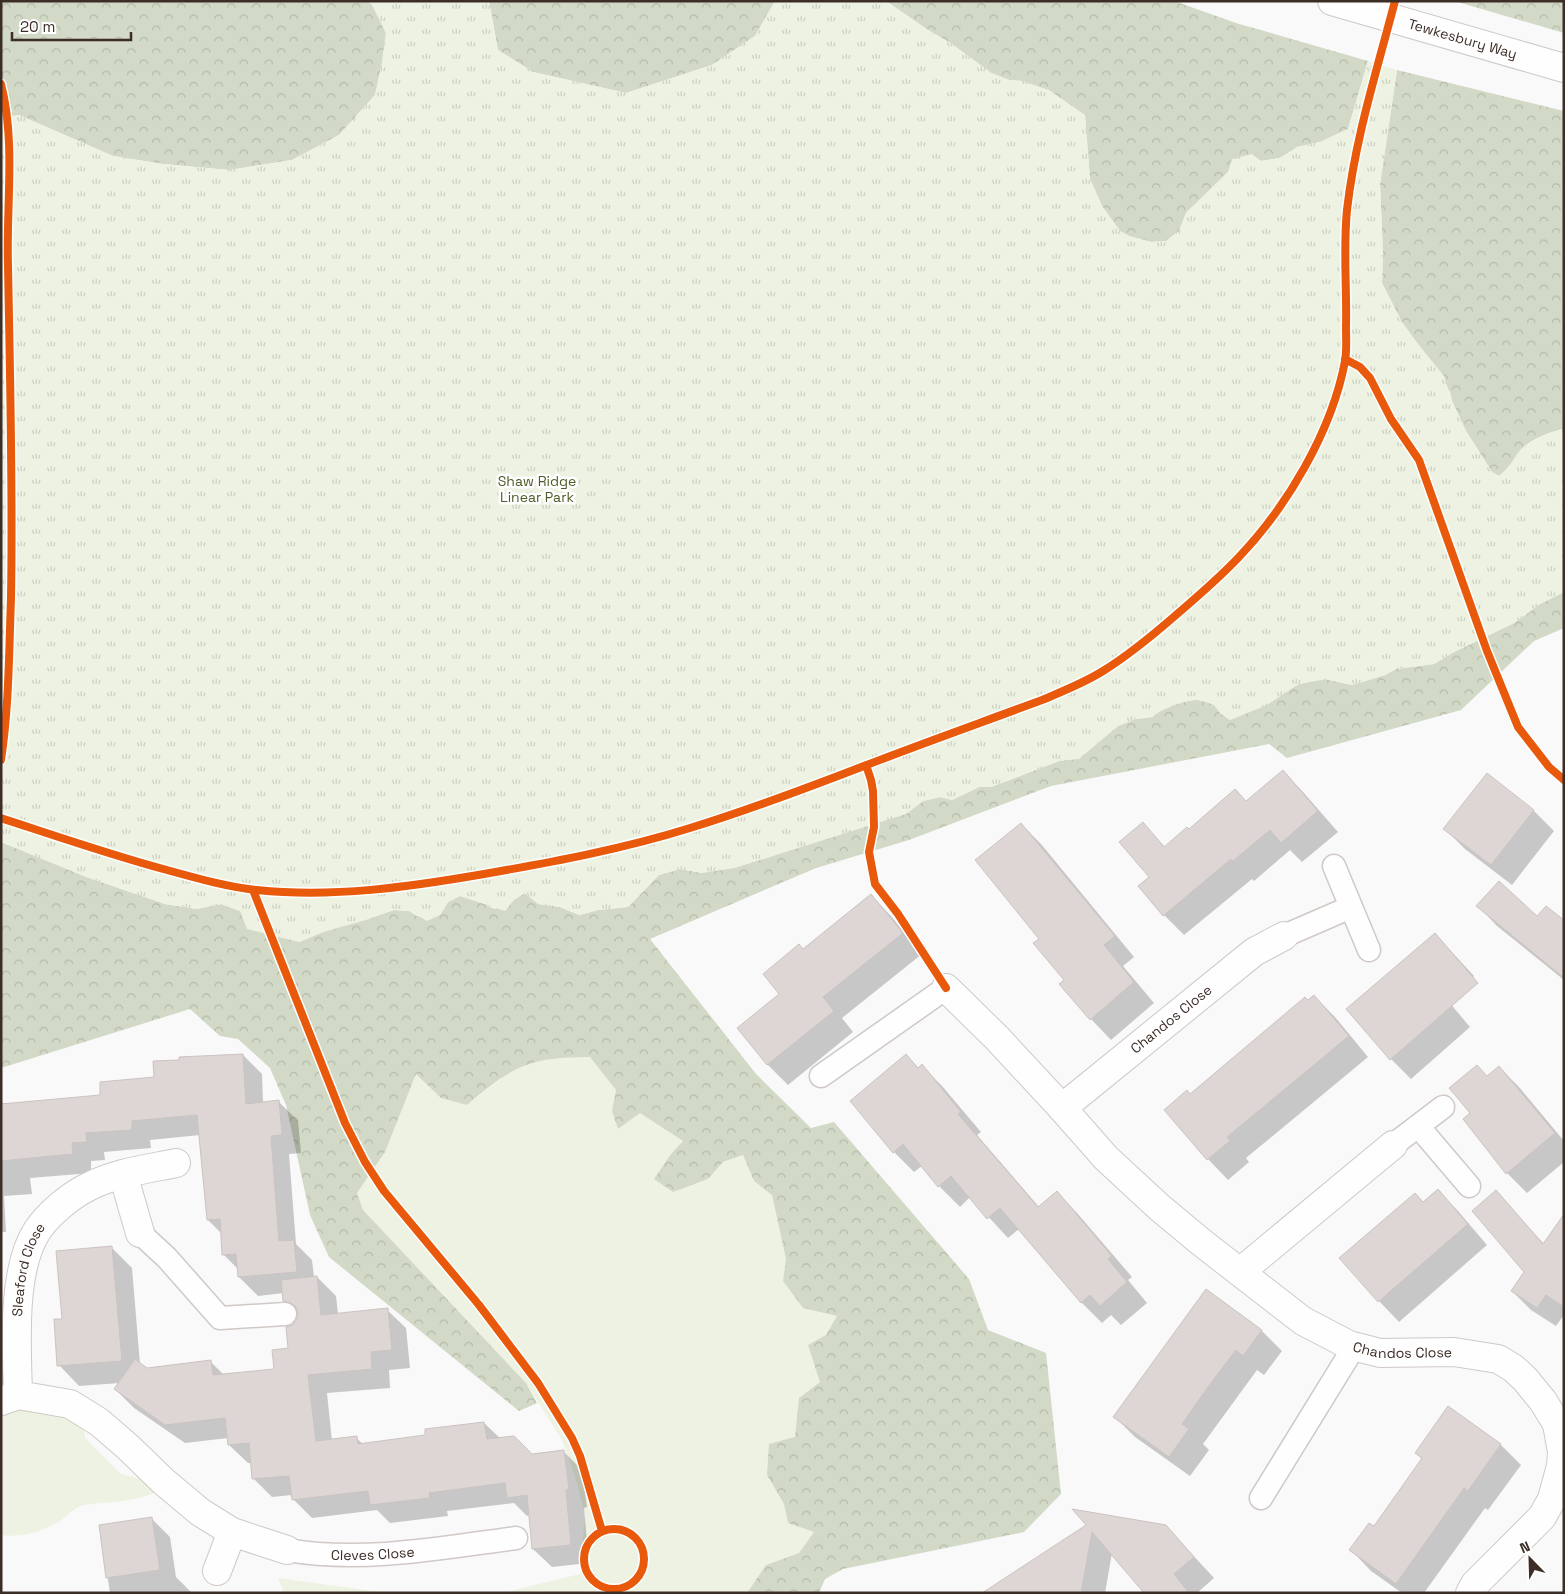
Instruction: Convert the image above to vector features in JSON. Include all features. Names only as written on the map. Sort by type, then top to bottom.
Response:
[{"type":"street","name":"Tewkesbury Way","points":[[1332,1],[1564,68]]},
{"type":"street","name":"Chandos Close","points":[[1062,1108],[1254,952],[1284,936]]},
{"type":"street","name":"Chandos Close","points":[[946,988],[997,1038],[1106,1158],[1166,1213],[1303,1321],[1354,1347],[1380,1353],[1454,1352],[1498,1360],[1513,1368],[1525,1379],[1560,1422],[1561,1466],[1552,1499],[1542,1517],[1475,1584],[1470,1593]]},
{"type":"street","points":[[1240,1272],[1393,1145]]},
{"type":"street","name":"Sleaford Close","points":[[10,1398],[18,1302],[25,1259],[37,1231],[62,1203],[89,1186],[123,1174],[176,1163]]},
{"type":"street","points":[[123,1174],[140,1233]]},
{"type":"street","name":"Cleves Close","points":[[10,1398],[70,1404],[99,1422],[200,1512],[232,1532],[287,1550]]},
{"type":"street","points":[[217,1571],[232,1532]]},
{"type":"lane","points":[[1334,866],[1369,950]]},
{"type":"lane","points":[[1284,936],[1352,907]]},
{"type":"lane","points":[[821,1076],[946,988]]},
{"type":"lane","points":[[1393,1145],[1443,1107]]},
{"type":"lane","points":[[1418,1126],[1469,1186]]},
{"type":"lane","points":[[140,1233],[168,1258],[220,1318],[285,1314]]},
{"type":"lane","points":[[1261,1498],[1354,1347]]},
{"type":"lane","name":"Cleves Close","points":[[287,1550],[308,1554],[371,1554],[422,1551],[516,1538]]},
{"type":"green space","points":[[1,1],[367,1],[372,4],[386,33],[375,95],[339,135],[292,160],[229,170],[163,164],[113,156],[19,115],[1,118]]},
{"type":"green space","name":"Shaw Ridge Linear Park","points":[[367,1],[489,1],[498,50],[533,72],[626,93],[712,65],[755,36],[775,1],[886,1],[952,44],[991,73],[1009,80],[1023,81],[1049,90],[1085,115],[1090,179],[1102,206],[1120,231],[1129,236],[1151,242],[1166,241],[1179,231],[1186,213],[1228,172],[1232,159],[1252,154],[1261,161],[1280,158],[1297,147],[1320,142],[1348,129],[1368,61],[1397,70],[1380,184],[1383,253],[1382,283],[1402,322],[1444,376],[1452,401],[1466,431],[1492,472],[1499,476],[1508,468],[1519,452],[1533,440],[1564,429],[1564,592],[1540,604],[1514,623],[1454,652],[1434,664],[1396,669],[1385,675],[1352,685],[1325,679],[1299,684],[1267,705],[1230,720],[1220,713],[1214,705],[1198,700],[1181,703],[1161,711],[1153,717],[1136,719],[1118,726],[1079,759],[1059,761],[991,787],[979,787],[952,800],[940,797],[923,801],[906,814],[735,868],[702,873],[680,869],[659,875],[628,907],[598,910],[579,915],[560,907],[538,904],[525,893],[514,900],[505,911],[460,896],[448,902],[440,915],[427,921],[409,911],[394,910],[323,932],[299,942],[247,929],[240,911],[221,904],[197,909],[165,904],[86,877],[1,842],[1,118],[19,115],[113,156],[163,164],[229,170],[292,160],[339,135],[375,95],[386,33],[372,5]]},
{"type":"green space","points":[[489,1],[775,1],[755,36],[712,65],[626,93],[533,72],[498,50]]},
{"type":"green space","points":[[886,1],[1174,1],[1236,23],[1368,61],[1348,129],[1320,142],[1297,147],[1280,158],[1261,161],[1228,172],[1186,213],[1179,231],[1166,241],[1151,242],[1129,236],[1120,231],[1102,206],[1090,179],[1085,115],[1023,81],[1009,80],[991,73],[952,44]]},
{"type":"green space","points":[[1454,1],[1564,1],[1564,33]]},
{"type":"green space","points":[[1397,70],[1564,111],[1564,429],[1533,440],[1519,452],[1508,468],[1499,476],[1492,472],[1466,431],[1452,401],[1450,392],[1402,322],[1382,283],[1383,253],[1380,184]]},
{"type":"green space","points":[[1564,592],[1564,628],[1534,641],[1461,710],[1287,758],[1269,744],[1051,786],[909,840],[816,868],[650,939],[756,1074],[811,1128],[834,1122],[969,1279],[988,1330],[1046,1353],[1061,1494],[1024,1532],[843,1569],[825,1579],[819,1593],[747,1593],[766,1565],[799,1553],[814,1532],[788,1523],[784,1504],[767,1475],[769,1444],[795,1437],[799,1398],[820,1382],[808,1345],[826,1335],[837,1316],[803,1308],[783,1281],[786,1259],[772,1195],[754,1181],[743,1155],[723,1162],[708,1179],[673,1192],[654,1179],[671,1154],[683,1141],[640,1113],[618,1129],[612,1111],[616,1090],[590,1057],[552,1059],[523,1066],[497,1081],[467,1105],[441,1098],[416,1074],[385,1152],[357,1193],[363,1210],[526,1383],[537,1403],[519,1411],[329,1257],[310,1215],[286,1105],[270,1068],[238,1039],[220,1036],[190,1009],[1,1068],[1,842],[87,877],[165,904],[197,909],[221,904],[240,911],[299,942],[323,932],[394,910],[409,911],[417,916],[440,915],[448,902],[460,896],[495,909],[525,893],[538,904],[560,907],[579,915],[598,910],[628,907],[659,875],[680,869],[702,873],[906,814],[923,801],[940,797],[952,800],[979,787],[991,787],[1059,761],[1079,758],[1118,726],[1136,719],[1152,717],[1167,708],[1181,703],[1193,700],[1204,701],[1215,705],[1220,713],[1230,720],[1299,684],[1325,679],[1352,685],[1385,675],[1396,669],[1434,664],[1454,652],[1514,623],[1540,604]]},
{"type":"green space","points":[[560,1057],[590,1057],[616,1090],[612,1111],[618,1129],[640,1113],[683,1141],[671,1154],[664,1166],[673,1192],[708,1179],[723,1162],[743,1155],[754,1181],[772,1195],[786,1259],[783,1281],[803,1308],[838,1315],[826,1335],[820,1382],[799,1398],[795,1437],[767,1475],[784,1504],[788,1523],[814,1532],[799,1553],[766,1565],[747,1593],[503,1593],[580,1574],[585,1514],[574,1473],[561,1438],[526,1383],[363,1210],[357,1193],[385,1152],[416,1074],[441,1098],[467,1105],[511,1071],[533,1062]]},
{"type":"green space","points":[[54,1409],[82,1424],[86,1439],[121,1474],[141,1479],[155,1492],[130,1500],[83,1505],[45,1529],[16,1536],[1,1535],[1,1417],[17,1410]]},
{"type":"green space","points":[[278,1578],[387,1593],[284,1593]]},
{"type":"building","points":[[1283,770],[1318,811],[1281,843],[1270,830],[1233,861],[1231,859],[1163,916],[1138,886],[1149,877],[1119,842],[1143,822],[1164,847],[1187,827],[1189,829],[1235,789],[1246,801]]},
{"type":"building","points":[[1487,773],[1534,810],[1491,865],[1443,829]]},
{"type":"building","points":[[1021,823],[1115,936],[1104,945],[1134,982],[1090,1020],[1059,984],[1064,980],[1033,943],[1039,939],[975,860]]},
{"type":"building","points":[[1499,881],[1537,916],[1546,906],[1564,920],[1564,978],[1476,906]]},
{"type":"building","points":[[871,894],[903,933],[823,997],[834,1011],[767,1065],[737,1028],[779,994],[763,974],[799,944],[803,949]]},
{"type":"building","points":[[1435,933],[1478,983],[1390,1060],[1346,1009]]},
{"type":"building","points":[[1314,995],[1349,1036],[1227,1137],[1230,1141],[1207,1160],[1164,1110],[1187,1090],[1190,1094],[1305,997],[1308,1000]]},
{"type":"building","points":[[243,1054],[246,1104],[279,1100],[282,1135],[271,1136],[279,1241],[294,1240],[297,1272],[238,1277],[236,1254],[222,1255],[220,1219],[207,1220],[197,1115],[132,1121],[132,1130],[86,1133],[87,1142],[72,1143],[73,1154],[1,1161],[1,1104],[100,1095],[100,1082],[154,1077],[153,1061],[179,1060],[179,1057]]},
{"type":"building","points":[[906,1054],[918,1068],[922,1064],[961,1112],[958,1114],[1038,1207],[1057,1191],[1112,1256],[1108,1259],[1127,1282],[1100,1306],[1090,1295],[1081,1303],[1000,1208],[987,1219],[951,1176],[938,1187],[903,1144],[893,1153],[850,1101]]},
{"type":"building","points":[[1477,1065],[1487,1076],[1499,1066],[1555,1133],[1506,1174],[1463,1119],[1470,1113],[1449,1088]]},
{"type":"building","points":[[1438,1189],[1468,1224],[1378,1302],[1339,1258],[1415,1193],[1423,1202]]},
{"type":"building","points":[[1496,1190],[1543,1244],[1564,1214],[1564,1307],[1546,1295],[1537,1308],[1511,1291],[1524,1272],[1472,1211]]},
{"type":"building","points":[[112,1246],[122,1361],[57,1366],[54,1319],[62,1319],[56,1251]]},
{"type":"building","points":[[317,1276],[321,1315],[388,1308],[392,1350],[371,1352],[372,1369],[308,1375],[316,1441],[357,1436],[358,1444],[425,1435],[425,1429],[484,1422],[487,1439],[514,1436],[532,1454],[564,1450],[569,1489],[566,1490],[571,1545],[532,1549],[527,1495],[507,1498],[505,1483],[429,1493],[430,1498],[370,1505],[368,1491],[292,1500],[289,1476],[252,1479],[249,1443],[228,1445],[225,1418],[165,1425],[114,1389],[135,1359],[147,1368],[211,1360],[213,1375],[274,1369],[272,1350],[288,1348],[286,1327],[293,1325],[298,1314],[296,1307],[291,1303],[283,1301],[281,1280]]},
{"type":"building","points":[[1206,1289],[1262,1330],[1243,1356],[1236,1350],[1208,1387],[1182,1424],[1189,1429],[1169,1457],[1113,1417]]},
{"type":"building","points":[[1448,1406],[1501,1444],[1468,1491],[1464,1488],[1396,1584],[1349,1550],[1369,1523],[1374,1526],[1422,1458],[1415,1453]]},
{"type":"building","points":[[1072,1509],[1166,1525],[1194,1557],[1174,1574],[1189,1593],[1144,1593],[1092,1532],[1081,1593],[982,1593],[1086,1525]]},
{"type":"building","points":[[152,1517],[160,1570],[106,1578],[99,1525]]},
{"type":"cycle path","points":[[1,818],[125,858],[234,887],[314,893],[399,887],[562,860],[614,849],[690,828],[778,799],[1042,700],[1096,675],[1150,637],[1223,573],[1256,538],[1274,516],[1305,467],[1330,414],[1339,387],[1346,353],[1345,239],[1347,210],[1355,157],[1395,1]]},
{"type":"cycle path","points":[[1,84],[6,106],[9,151],[8,242],[12,515],[8,679],[6,720],[1,760]]},
{"type":"cycle path","points":[[1345,359],[1360,367],[1370,378],[1391,419],[1419,460],[1487,651],[1518,727],[1549,767],[1564,780]]},
{"type":"cycle path","points":[[866,765],[873,791],[874,827],[869,852],[875,884],[898,914],[946,988]]},
{"type":"cycle path","points":[[253,890],[345,1123],[365,1162],[384,1191],[479,1305],[538,1383],[572,1438],[580,1456],[602,1531]]},
{"type":"cycle path","points":[[608,1529],[620,1529],[631,1534],[639,1542],[644,1553],[644,1559],[642,1571],[631,1584],[620,1589],[608,1589],[597,1584],[589,1576],[584,1565],[584,1553],[589,1542],[597,1534],[608,1529]]}]
